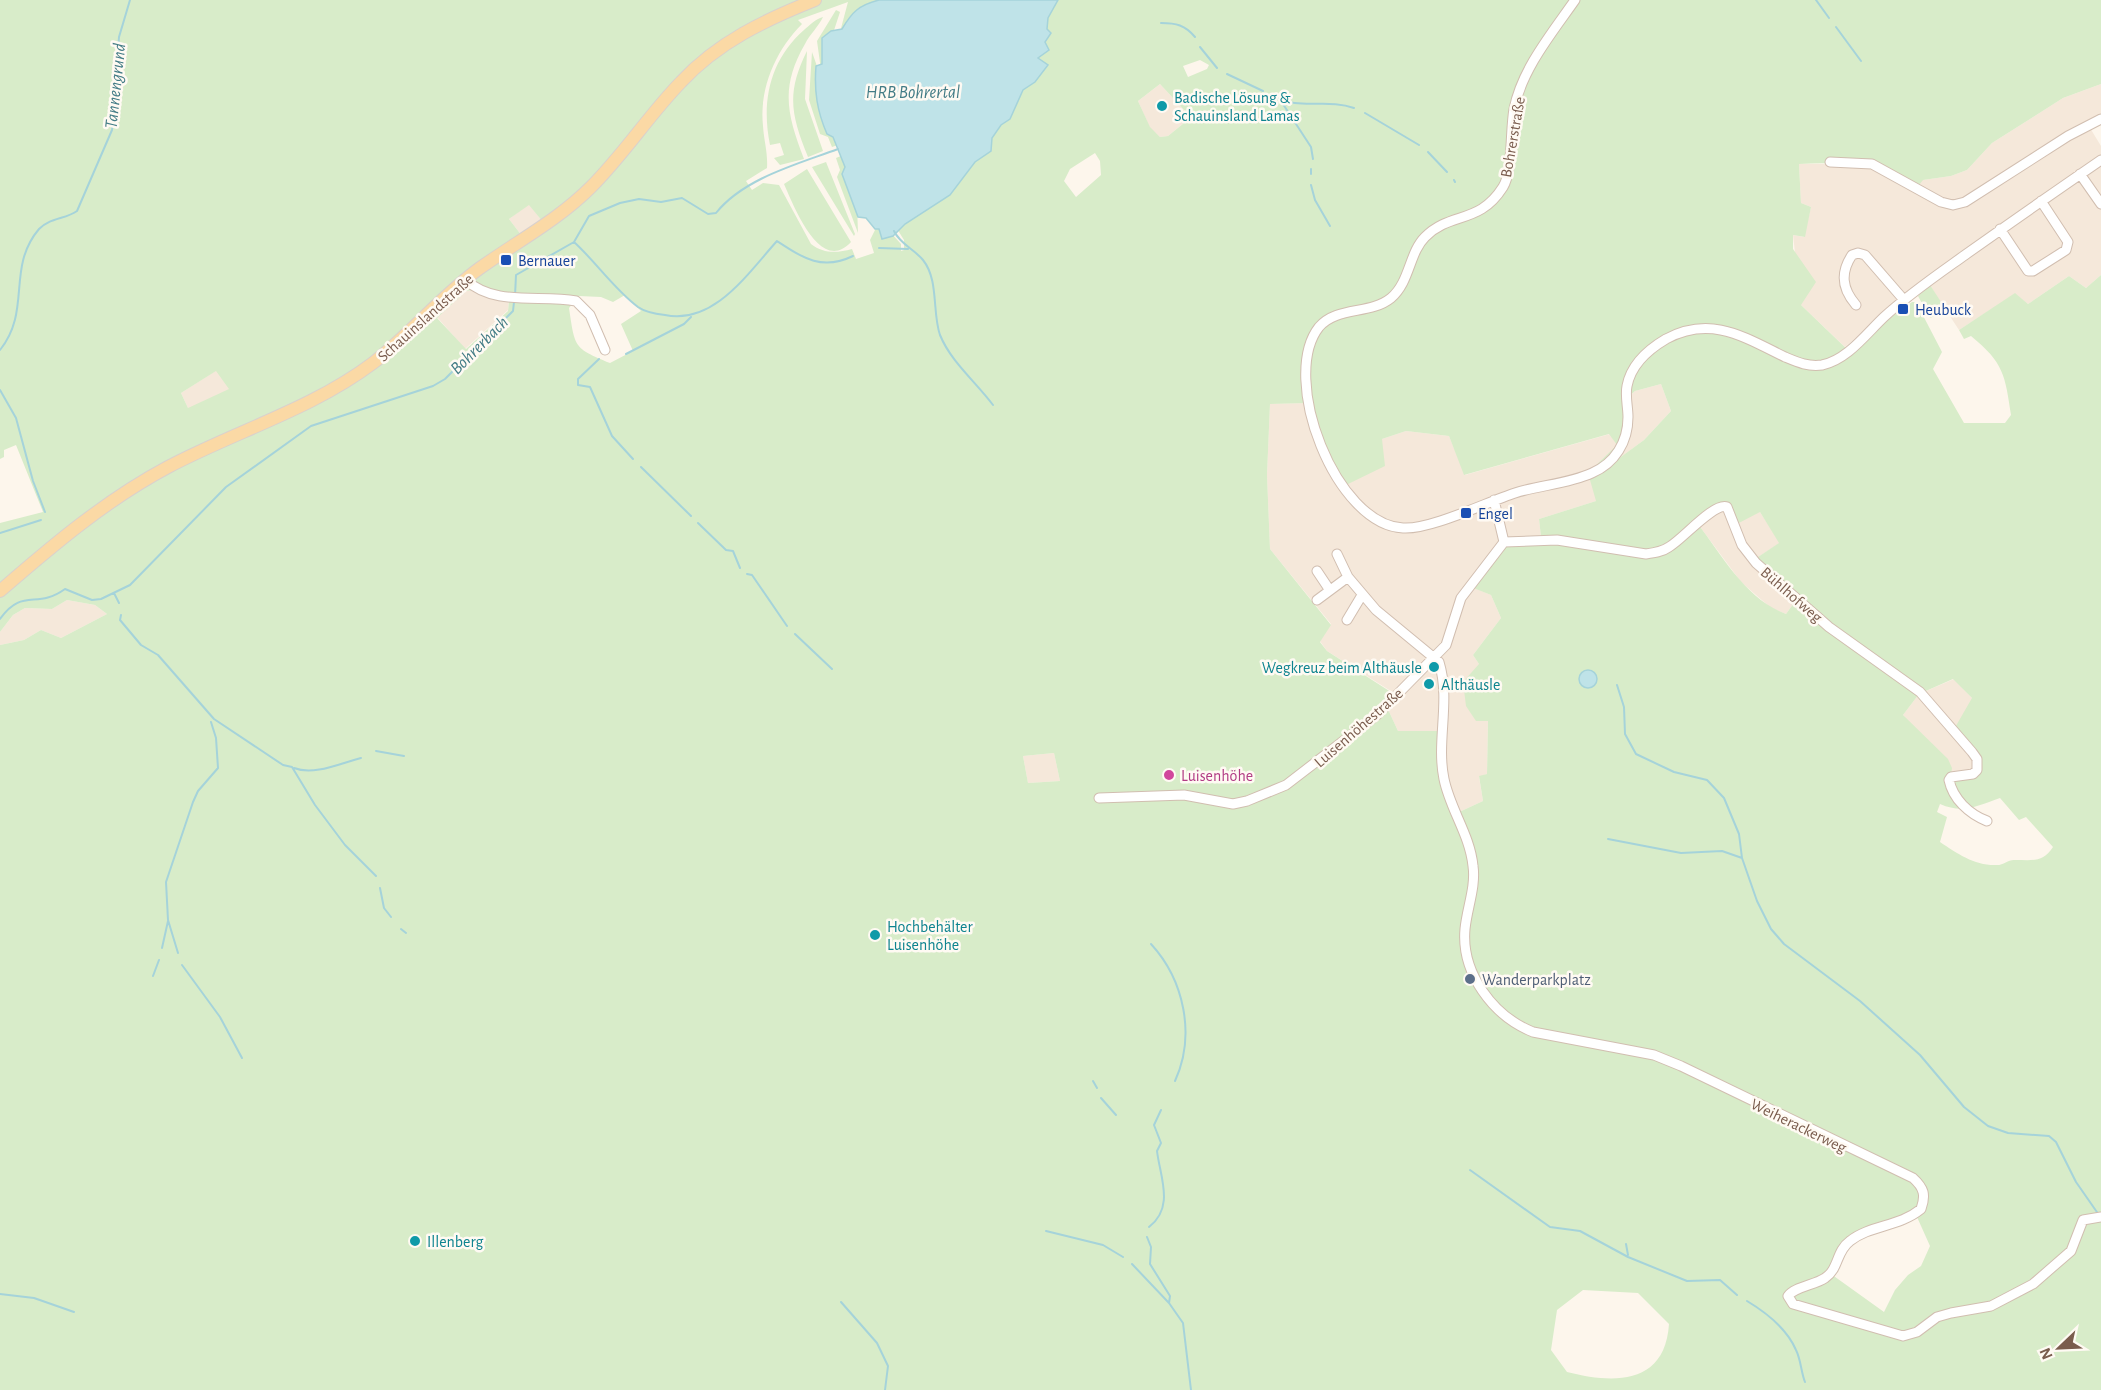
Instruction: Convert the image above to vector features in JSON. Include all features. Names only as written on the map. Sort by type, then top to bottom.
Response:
[{"type":"main road","name":"Schauinslandstraße","points":[[0,591],[71,530],[128,490],[201,450],[278,416],[350,379],[393,347],[466,280],[566,211],[600,177],[660,105],[697,66],[753,26],[814,0]]},
{"type":"street","name":"Bohrerstraße","points":[[1575,0],[1536,56],[1523,83],[1515,106],[1506,183],[1479,213],[1445,224],[1422,239],[1404,280],[1390,298],[1379,305],[1330,318],[1321,325],[1309,347],[1308,390],[1312,418],[1327,459],[1344,488],[1373,518],[1384,525],[1411,528],[1494,500],[1586,476],[1604,466],[1616,456],[1623,442],[1628,417],[1627,385],[1634,368],[1649,350],[1683,332],[1712,327],[1731,332],[1796,362],[1820,365],[1836,361],[1904,300]]},
{"type":"street","points":[[1830,162],[1872,164],[1941,202],[1953,205],[1965,202],[2068,136],[2101,119]]},
{"type":"street","points":[[1856,305],[1848,297],[1843,274],[1852,255],[1858,253],[1865,255],[1904,300],[2101,160]]},
{"type":"street","points":[[2080,174],[2101,204]]},
{"type":"street","points":[[2000,230],[2028,271],[2033,272],[2066,250],[2068,242],[2041,201]]},
{"type":"street","points":[[466,280],[475,288],[514,298],[567,299],[582,304],[590,315],[605,350]]},
{"type":"street","points":[[1494,500],[1504,542]]},
{"type":"street","name":"Bühlhofweg","points":[[1504,542],[1557,540],[1646,554],[1657,552],[1674,544],[1718,508],[1727,507],[1742,545],[1756,562],[1830,627],[1920,692],[1977,759],[1977,770],[1973,774],[1951,777],[1949,780],[1951,789],[1970,813],[1987,821]]},
{"type":"street","name":"Luisenhöhestraße","points":[[1099,798],[1184,795],[1233,804],[1267,794],[1302,775],[1377,715],[1446,645],[1461,598],[1504,542]]},
{"type":"street","points":[[1337,554],[1348,577],[1362,595],[1393,624],[1434,656]]},
{"type":"street","points":[[1317,571],[1329,589]]},
{"type":"street","points":[[1317,600],[1348,577]]},
{"type":"street","points":[[1347,620],[1362,595]]},
{"type":"street","name":"Weiherackerweg","points":[[1434,656],[1442,671],[1444,780],[1468,841],[1473,865],[1464,940],[1480,987],[1498,1011],[1518,1027],[1533,1032],[1628,1048],[1681,1066],[1754,1104],[1913,1178],[1922,1186],[1924,1194],[1921,1209],[1894,1225],[1850,1241],[1843,1247],[1831,1274],[1791,1292],[1788,1296],[1793,1304],[1903,1336],[1917,1332],[1937,1317],[1991,1306],[2024,1289],[2071,1251],[2083,1220],[2100,1216]]},
{"type":"shaded area","points":[[1160,84],[1185,111],[1184,123],[1168,136],[1160,137],[1150,128],[1138,101]]},
{"type":"shaded area","points":[[2101,84],[2101,116],[2087,123],[2101,146],[2101,275],[2086,288],[2069,276],[2028,304],[2015,294],[1959,330],[1925,278],[1845,347],[1801,305],[1793,235],[1804,237],[1811,207],[1801,203],[1799,164],[1872,164],[1923,180],[1951,176],[1967,170],[1992,143],[2063,98]]},
{"type":"shaded area","points":[[529,204],[543,222],[522,236],[509,219]]},
{"type":"shaded area","points":[[473,290],[509,300],[508,310],[465,349],[437,317],[466,291]]},
{"type":"shaded area","points":[[217,370],[230,389],[246,423],[188,408],[181,393]]},
{"type":"shaded area","points":[[1661,384],[1671,411],[1644,440],[1617,460],[1626,399],[1635,391]]},
{"type":"shaded area","points":[[1310,403],[1382,439],[1406,431],[1449,436],[1465,475],[1610,434],[1618,446],[1596,501],[1539,519],[1541,537],[1472,587],[1491,595],[1501,618],[1473,655],[1479,664],[1488,720],[1487,774],[1479,777],[1483,801],[1457,813],[1398,731],[1386,705],[1394,693],[1327,651],[1320,641],[1331,624],[1270,549],[1267,475],[1270,404]]},
{"type":"shaded area","points":[[1718,508],[1760,512],[1780,543],[1752,561],[1796,600],[1786,614],[1771,608],[1741,582],[1698,524]]},
{"type":"shaded area","points":[[67,600],[95,605],[107,614],[61,638],[41,630],[24,640],[0,645],[0,632],[13,615],[25,608],[52,609]]},
{"type":"shaded area","points":[[1954,679],[1972,698],[1976,761],[1974,771],[1951,775],[1903,715],[1919,694]]},
{"type":"shaded area","points":[[1054,753],[1060,781],[1028,783],[1023,756]]},
{"type":"green space","points":[[0,0],[2101,0],[2101,84],[2063,98],[1992,143],[1967,170],[1951,176],[1923,180],[1919,185],[1889,173],[1860,166],[1831,163],[1799,164],[1801,203],[1811,207],[1805,237],[1793,235],[1793,249],[1816,282],[1801,305],[1851,353],[1879,326],[1912,302],[1916,302],[1942,352],[1933,369],[1964,423],[2005,423],[2011,415],[2007,390],[1997,362],[1971,336],[1964,339],[1959,330],[2015,293],[2028,304],[2069,276],[2086,288],[2101,275],[2101,1390],[0,1390],[0,645],[24,640],[41,630],[61,638],[107,614],[95,605],[67,600],[52,609],[25,608],[13,615],[0,632],[0,523],[43,512],[16,445],[4,450],[4,457],[0,459]],"holes":[[[848,2],[840,32],[894,224],[904,240],[904,250],[901,251],[901,244],[891,233],[877,226],[870,240],[874,253],[856,259],[852,249],[836,252],[821,250],[811,244],[779,185],[763,183],[752,190],[746,181],[767,168],[762,112],[764,98],[771,70],[793,34],[802,24],[798,20]],[[1200,60],[1209,65],[1207,69],[1188,77],[1183,66]],[[1160,84],[1185,111],[1184,123],[1168,136],[1160,137],[1150,127],[1138,101]],[[1095,153],[1100,161],[1101,175],[1076,197],[1064,181],[1070,169]],[[529,205],[543,222],[522,236],[509,219]],[[473,290],[509,301],[508,311],[466,349],[437,318],[466,291]],[[625,295],[641,311],[621,324],[633,351],[610,363],[582,349],[575,339],[569,308],[579,296],[601,297],[613,302]],[[216,371],[229,389],[188,408],[181,393]],[[1661,384],[1671,411],[1644,440],[1618,459],[1626,432],[1626,399],[1635,391]],[[1310,403],[1337,477],[1344,486],[1385,466],[1382,439],[1406,431],[1449,436],[1464,475],[1609,434],[1617,445],[1588,473],[1596,501],[1539,519],[1541,537],[1506,545],[1471,587],[1491,595],[1501,618],[1473,655],[1479,664],[1463,682],[1466,706],[1476,721],[1488,721],[1487,774],[1479,776],[1483,801],[1457,813],[1442,767],[1438,731],[1398,731],[1386,705],[1394,694],[1327,651],[1320,642],[1331,625],[1270,549],[1267,475],[1270,404]],[[1727,507],[1735,525],[1760,512],[1779,543],[1752,561],[1796,600],[1786,614],[1759,598],[1736,576],[1698,524]],[[1953,679],[1972,698],[1953,731],[1976,761],[1974,771],[1951,775],[1952,768],[1948,759],[1903,715],[1919,694]],[[1054,753],[1060,781],[1028,783],[1023,756]],[[2000,798],[2019,820],[2026,817],[2053,847],[2045,856],[2036,860],[2013,860],[2000,865],[1989,865],[1967,858],[1940,842],[1947,817],[1937,812],[1940,804],[1963,809]],[[1917,1217],[1930,1246],[1921,1266],[1908,1275],[1895,1290],[1884,1312],[1831,1274],[1850,1241]],[[1583,1290],[1638,1293],[1669,1324],[1665,1344],[1658,1359],[1647,1369],[1619,1378],[1602,1378],[1567,1372],[1551,1350],[1557,1310]]]},
{"type":"green space","points":[[836,10],[840,12],[821,70],[817,41]]},
{"type":"green space","points":[[823,17],[797,59],[789,88],[790,115],[804,159],[780,165],[774,158],[784,155],[780,143],[770,145],[767,129],[771,82],[783,54],[792,42],[813,22]]},
{"type":"green space","points":[[807,51],[805,99],[823,151],[808,157],[798,129],[793,104],[796,79]]},
{"type":"green space","points":[[812,52],[844,143],[832,147],[828,137],[820,134],[809,100]]},
{"type":"green space","points":[[848,153],[856,177],[858,233],[837,177],[840,170],[836,158]]},
{"type":"green space","points":[[826,162],[855,234],[854,236],[812,167]]},
{"type":"green space","points":[[807,169],[851,242],[840,250],[829,250],[819,244],[809,233],[784,184]]},
{"type":"green space","points":[[1930,285],[1947,311],[1930,318],[1918,296]]},
{"type":"water","name":"HRB Bohrertal","points":[[879,0],[1058,0],[1048,18],[1047,29],[1051,33],[1045,42],[1049,50],[1038,58],[1048,65],[1035,82],[1023,90],[1010,119],[1001,125],[992,138],[991,151],[975,162],[950,195],[905,224],[893,236],[882,239],[879,229],[875,229],[866,218],[858,217],[842,174],[845,167],[833,137],[827,134],[821,117],[815,84],[816,66],[822,64],[822,38],[831,31],[842,29],[849,18],[861,7]]},
{"type":"water","points":[[1584,670],[1592,670],[1597,675],[1595,686],[1584,688],[1579,683],[1579,675]]},
{"type":"waterway","name":"Tannengrund","points":[[0,350],[10,335],[15,320],[23,259],[29,244],[43,225],[77,211],[112,130],[119,37],[130,0]]},
{"type":"waterway","points":[[1816,0],[1829,18]]},
{"type":"waterway","points":[[1161,23],[1180,26],[1195,37]]},
{"type":"waterway","points":[[1836,27],[1861,61]]},
{"type":"waterway","points":[[1200,47],[1217,68]]},
{"type":"waterway","points":[[1227,74],[1263,91]]},
{"type":"waterway","points":[[1273,96],[1293,103],[1334,104],[1354,108]]},
{"type":"waterway","points":[[1281,101],[1311,147],[1313,159]]},
{"type":"waterway","points":[[1365,113],[1419,145]]},
{"type":"waterway","name":"Bohrerbach","points":[[515,296],[516,275],[574,242],[589,216],[620,203],[639,199],[661,202],[682,198],[708,214],[716,213],[741,190],[756,181],[838,149]]},
{"type":"waterway","points":[[1428,152],[1447,172]]},
{"type":"waterway","points":[[1311,169],[1311,174]]},
{"type":"waterway","points":[[1311,185],[1315,200],[1330,226]]},
{"type":"waterway","points":[[894,231],[928,268],[933,286],[938,326],[945,345],[957,363],[993,405]]},
{"type":"waterway","points":[[574,242],[638,307],[654,313],[683,316],[699,312],[728,294],[777,241],[795,253],[822,262],[832,262],[853,256]]},
{"type":"waterway","points":[[879,248],[908,249]]},
{"type":"waterway","name":"Bohrerbach","points":[[0,619],[8,609],[16,604],[46,598],[65,589],[92,600],[101,599],[130,585],[226,487],[311,426],[433,386],[445,379],[513,311],[514,302]]},
{"type":"waterway","points":[[626,354],[684,324],[691,317]]},
{"type":"waterway","points":[[599,359],[578,379],[578,385],[590,387],[612,436],[633,459]]},
{"type":"waterway","name":"Tannengrund","points":[[0,390],[16,418],[33,481],[45,512]]},
{"type":"waterway","points":[[641,467],[691,516]]},
{"type":"waterway","name":"Tannengrund","points":[[0,533],[41,520]]},
{"type":"waterway","points":[[698,523],[726,550],[733,551],[740,568]]},
{"type":"waterway","points":[[747,574],[752,575],[787,626]]},
{"type":"waterway","points":[[114,593],[119,603]]},
{"type":"waterway","points":[[121,615],[120,620],[141,645],[158,655],[214,719],[283,765],[292,767],[315,805],[345,845],[376,876]]},
{"type":"waterway","points":[[795,634],[832,669]]},
{"type":"waterway","points":[[1617,685],[1624,707],[1625,734],[1636,754],[1674,772],[1707,780],[1724,798],[1739,834],[1742,858],[1757,901],[1771,929],[1784,944],[1860,1001],[1920,1055],[1964,1107],[1988,1126],[2008,1133],[2049,1136],[2056,1142],[2076,1182],[2099,1215]]},
{"type":"waterway","points":[[178,953],[168,920],[166,882],[198,791],[218,768],[216,738],[211,722]]},
{"type":"waterway","points":[[376,751],[404,756]]},
{"type":"waterway","points":[[294,768],[319,770],[361,758]]},
{"type":"waterway","points":[[1608,839],[1681,853],[1722,851],[1742,858]]},
{"type":"waterway","points":[[380,888],[384,908],[391,917]]},
{"type":"waterway","points":[[162,948],[168,921]]},
{"type":"waterway","points":[[401,929],[406,933]]},
{"type":"waterway","points":[[1151,944],[1172,974],[1183,1009],[1185,1045],[1175,1081]]},
{"type":"waterway","points":[[153,976],[159,960]]},
{"type":"waterway","points":[[182,965],[220,1017],[242,1058]]},
{"type":"waterway","points":[[1093,1081],[1097,1088]]},
{"type":"waterway","points":[[1101,1098],[1116,1115]]},
{"type":"waterway","points":[[1149,1227],[1157,1219],[1164,1201],[1157,1151],[1161,1143],[1154,1125],[1161,1110]]},
{"type":"waterway","points":[[1470,1170],[1550,1227],[1580,1231],[1628,1257],[1687,1281],[1720,1280],[1737,1295]]},
{"type":"waterway","points":[[1046,1231],[1103,1245],[1123,1257]]},
{"type":"waterway","points":[[1147,1237],[1151,1247],[1150,1264],[1170,1296],[1169,1303],[1183,1323],[1191,1390]]},
{"type":"waterway","points":[[1626,1244],[1628,1255]]},
{"type":"waterway","points":[[1132,1264],[1169,1303]]},
{"type":"waterway","points":[[0,1294],[34,1298],[74,1312]]},
{"type":"waterway","points":[[1747,1301],[1782,1328],[1798,1354],[1805,1382]]},
{"type":"waterway","points":[[841,1302],[877,1343],[888,1366],[885,1390]]},
{"type":"place","name":"Badische Lösung & Schauinsland Lamas","points":[[1162,106]]},
{"type":"place","name":"Bernauer","points":[[506,260]]},
{"type":"place","name":"Heubuck","points":[[1903,309]]},
{"type":"place","name":"Engel","points":[[1466,513]]},
{"type":"place","name":"Wegkreuz beim Althäusle","points":[[1434,667]]},
{"type":"place","name":"Althäusle","points":[[1429,684]]},
{"type":"place","name":"Luisenhöhe","points":[[1169,775]]},
{"type":"place","name":"Hochbehälter Luisenhöhe","points":[[875,935]]},
{"type":"place","name":"Wanderparkplatz","points":[[1470,979]]},
{"type":"place","name":"Illenberg","points":[[415,1241]]}]
